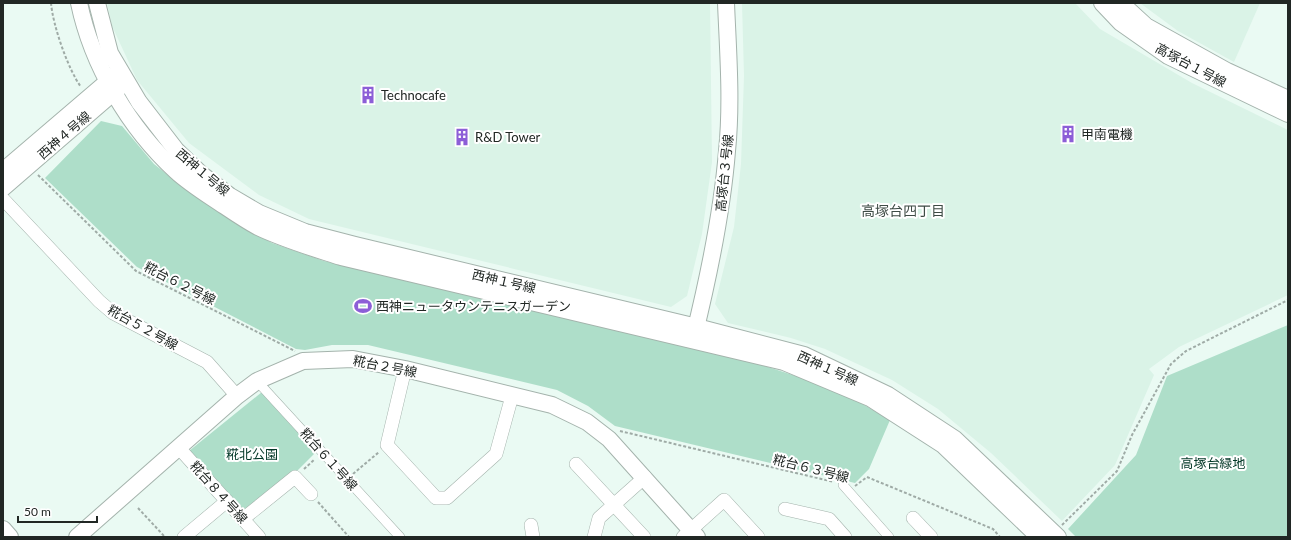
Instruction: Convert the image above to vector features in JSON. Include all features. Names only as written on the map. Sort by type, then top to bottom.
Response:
[{"type":"street","name":"西神１号線","points":[[79,3],[84,26],[110,87],[152,147],[176,172],[230,210],[257,226],[297,244],[341,257],[804,355],[888,395],[955,439],[1056,535]]},
{"type":"street","name":"西神１号線","points":[[97,3],[110,53],[139,102],[176,150],[201,174],[230,196],[259,213],[305,232],[695,333],[784,362],[870,398],[943,445],[1039,537]]},
{"type":"street","name":"高塚台３号線","points":[[695,333],[715,248],[728,151],[730,86],[726,3]]},
{"type":"street","name":"高塚台１号線","points":[[1102,3],[1121,23],[1168,56],[1288,114]]},
{"type":"street","name":"高塚台１号線","points":[[1121,3],[1146,26],[1227,71],[1288,99]]},
{"type":"street","name":"西神４号線","points":[[3,188],[110,87],[124,76]]},
{"type":"street","name":"西神４号線","points":[[3,170],[87,98],[110,87]]},
{"type":"street","name":"糀台５２号線","points":[[3,200],[99,301],[113,313],[207,362],[237,396]]},
{"type":"street","name":"糀台２号線","points":[[77,537],[237,396],[257,381],[302,361],[353,358],[405,369],[552,405],[587,422],[609,439],[645,477],[690,535]]},
{"type":"street","points":[[405,369],[387,445],[436,498],[447,498],[496,454],[512,396]]},
{"type":"street","name":"糀台６１号線","points":[[257,381],[400,537]]},
{"type":"street","name":"糀台８４号線","points":[[179,448],[227,500],[258,537]]},
{"type":"street","points":[[576,464],[615,504],[644,537]]},
{"type":"street","points":[[243,519],[295,477],[312,494]]},
{"type":"street","points":[[594,537],[599,518],[645,477]]},
{"type":"street","points":[[843,485],[889,537]]},
{"type":"street","points":[[184,537],[227,500]]},
{"type":"street","points":[[690,535],[724,500],[758,537]]},
{"type":"street","points":[[785,509],[829,519],[845,537]]},
{"type":"street","points":[[913,518],[931,537]]},
{"type":"street","points":[[3,529],[10,537]]},
{"type":"path","points":[[51,3],[52,16],[73,76],[87,98]]},
{"type":"path","name":"糀台６２号線","points":[[28,166],[136,271],[295,350],[302,361]]},
{"type":"path","points":[[1056,535],[1068,517],[1117,471],[1132,435],[1171,364],[1186,351],[1288,300]]},
{"type":"path","name":"糀台６３号線","points":[[609,439],[617,431],[854,488],[867,477],[993,529],[1000,537]]},
{"type":"path","points":[[347,479],[387,445]]},
{"type":"path","points":[[295,477],[322,452]]},
{"type":"path","points":[[312,494],[349,537]]},
{"type":"path","points":[[138,508],[165,537]]},
{"type":"shaded area","points":[[107,3],[710,3],[712,162],[702,234],[687,296],[671,307],[309,219],[259,195],[189,143],[137,80],[112,26]]},
{"type":"shaded area","points":[[742,3],[1075,3],[1100,29],[1192,83],[1288,130],[1288,295],[1179,347],[1149,369],[1154,375],[1115,465],[1062,521],[991,453],[938,409],[892,380],[825,349],[791,338],[728,323],[715,304],[734,227],[741,164],[744,76]]},
{"type":"shaded area","points":[[1140,3],[1260,3],[1234,62],[1178,31]]},
{"type":"green space","name":"西神ニュータウンテニスガーデン","points":[[101,121],[122,126],[154,164],[188,191],[231,220],[272,243],[324,261],[759,364],[808,380],[854,399],[890,420],[869,469],[855,483],[615,426],[588,406],[557,390],[368,345],[332,345],[305,350],[296,349],[137,267],[45,178]]},
{"type":"green space","name":"高塚台緑地","points":[[1288,325],[1288,537],[1076,537],[1068,529],[1136,455],[1167,376]]},
{"type":"green space","name":"糀北公園","points":[[262,392],[317,451],[294,474],[245,514],[189,451]]},
{"type":"place","name":"Technocafe","points":[[368,95]]},
{"type":"place","name":"甲南電機","points":[[1068,134]]},
{"type":"place","name":"R&D Tower","points":[[462,137]]},
{"type":"place","name":"西神ニュータウンテニスガーデン","points":[[363,306]]},
{"type":"district","name":"高塚台四丁目","points":[[903,210]]}]
